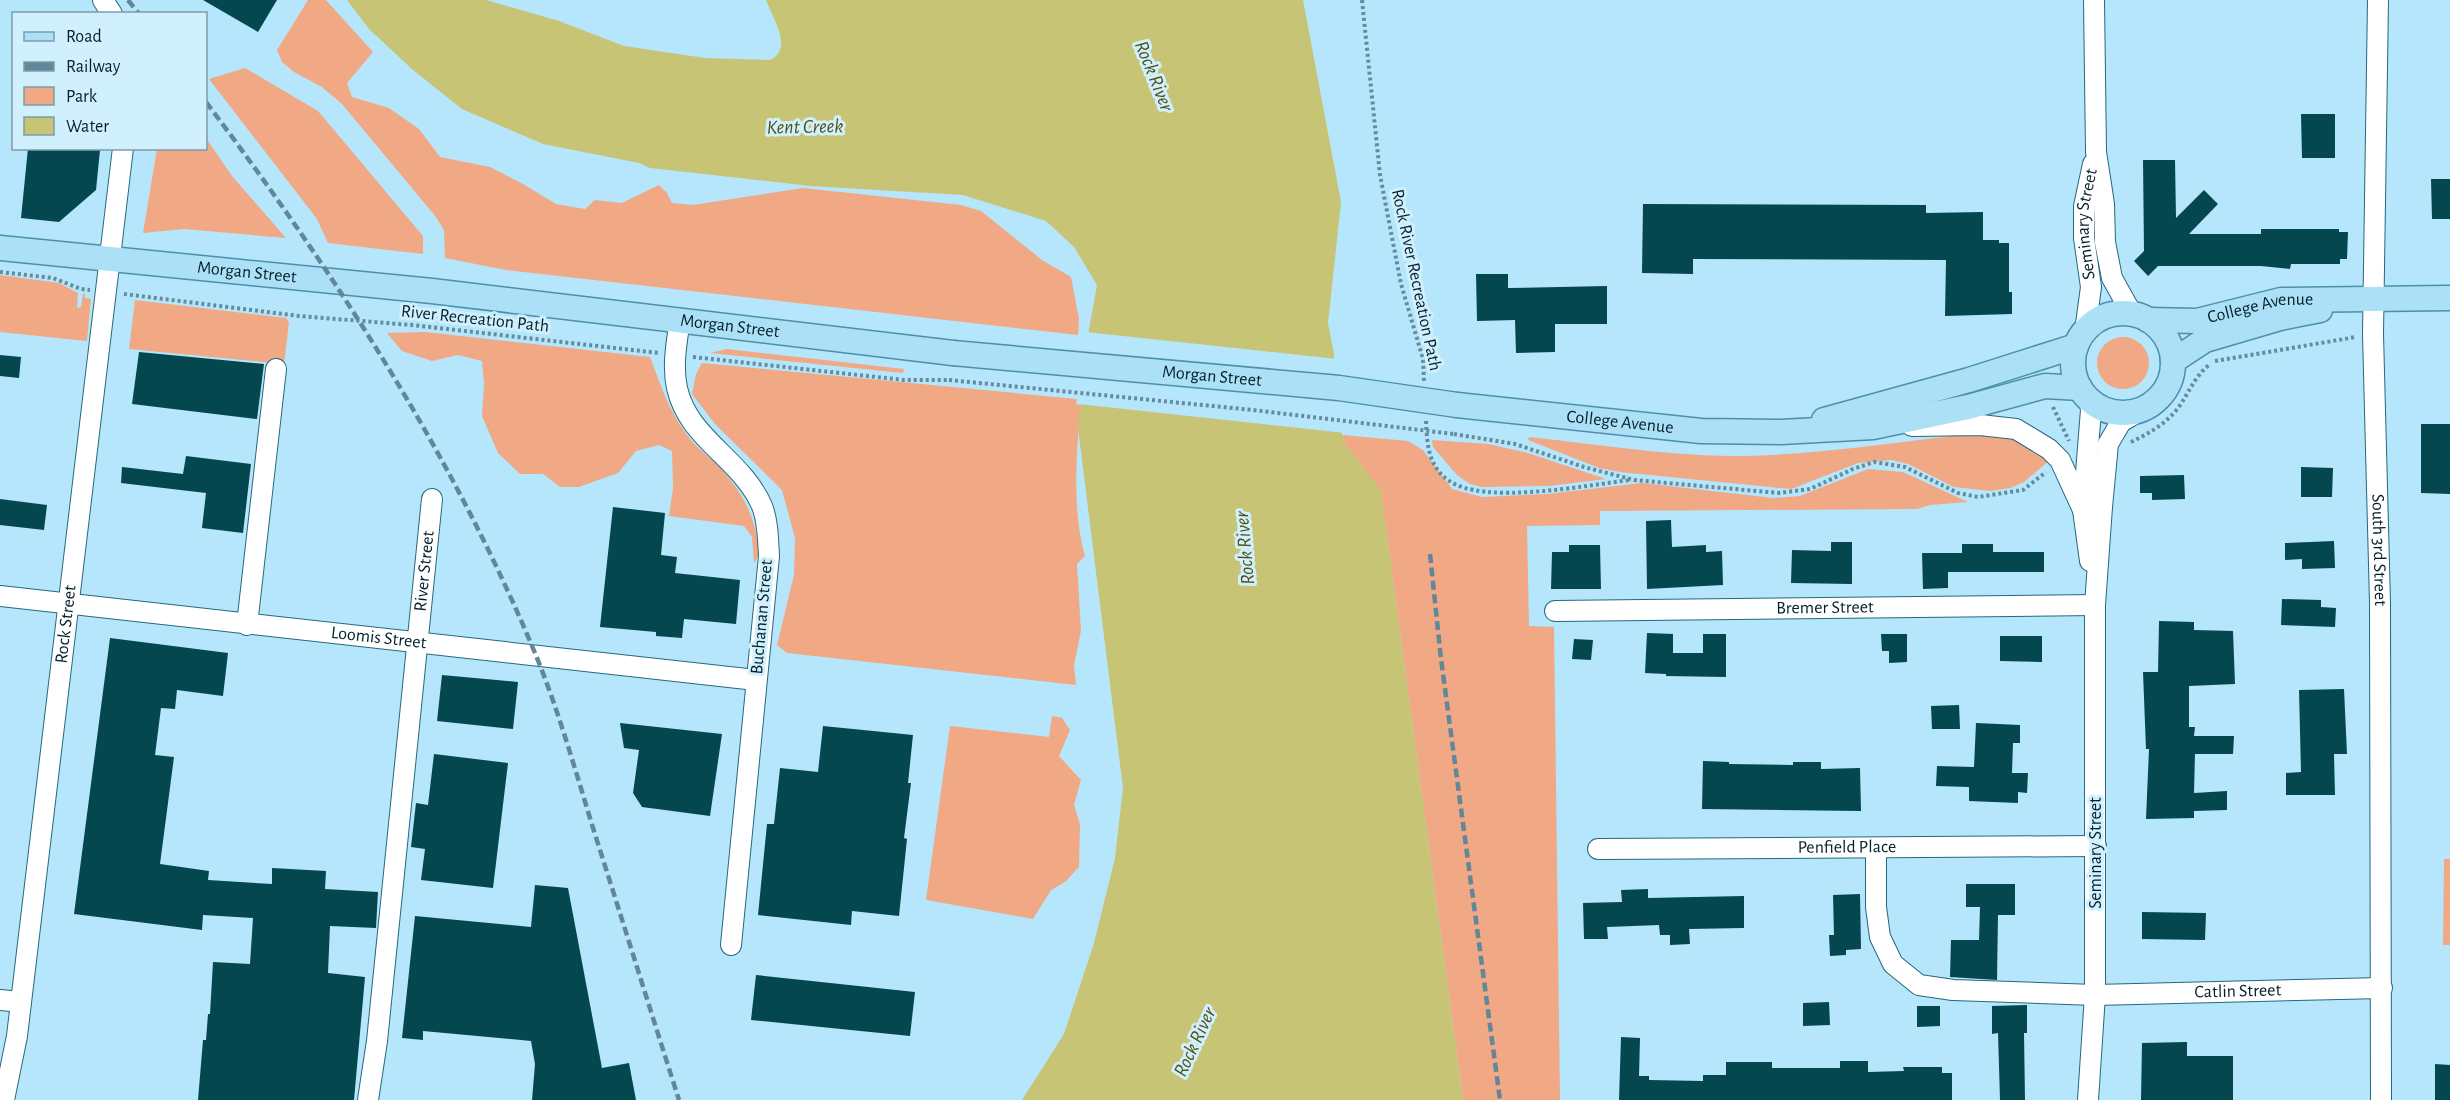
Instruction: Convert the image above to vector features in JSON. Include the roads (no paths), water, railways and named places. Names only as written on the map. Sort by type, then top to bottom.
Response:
[{"type":"main road","name":"Morgan Street","points":[[0,248],[432,291],[952,353],[1327,387],[1457,405]]},
{"type":"main road","name":"College Avenue","points":[[2173,361],[2205,340],[2280,318],[2374,298]]},
{"type":"main road","name":"College Avenue","points":[[1781,432],[1969,380],[2081,338],[2106,316],[2119,313],[2140,317],[2197,321],[2281,300],[2450,298]]},
{"type":"main road","points":[[2140,317],[2161,330],[2170,344],[2173,361],[2172,376],[2165,390],[2154,402],[2140,410]]},
{"type":"main road","points":[[2081,338],[2074,360],[2075,375],[2085,394]]},
{"type":"main road","name":"College Avenue","points":[[1457,405],[1701,431],[1781,432],[1873,427],[1968,407],[2045,386],[2085,394],[2101,408],[2114,412],[2127,413],[2140,410]]},
{"type":"street","name":"Seminary Street","points":[[2094,0],[2096,152],[2104,204],[2105,242],[2112,278],[2140,317]]},
{"type":"street","name":"South 3rd Street","points":[[2378,0],[2373,334],[2380,603],[2381,1100]]},
{"type":"street","name":"Rock Street","points":[[4,1100],[17,1036],[123,150]]},
{"type":"street","name":"Seminary Street","points":[[2081,338],[2091,287],[2084,238],[2084,206],[2096,152]]},
{"type":"street","name":"Buchanan Street","points":[[680,319],[675,355],[676,387],[692,423],[741,472],[763,508],[769,556],[731,945]]},
{"type":"street","points":[[247,625],[276,369]]},
{"type":"street","name":"Seminary Street","points":[[2085,394],[2091,410],[2083,510],[2095,605]]},
{"type":"street","name":"Seminary Street","points":[[2088,1100],[2095,995],[2095,605],[2109,444],[2121,422],[2140,410]]},
{"type":"street","points":[[1873,427],[1980,425],[2016,429],[2049,449],[2060,460],[2083,510]]},
{"type":"street","name":"River Street","points":[[368,1100],[432,499]]},
{"type":"street","name":"Loomis Street","points":[[0,596],[756,680]]},
{"type":"street","name":"Bremer Street","points":[[1555,611],[2095,605]]},
{"type":"street","name":"Penfield Place","points":[[1598,849],[2096,846]]},
{"type":"street","name":"Catlin Street","points":[[1876,848],[1876,907],[1880,937],[1893,964],[1919,985],[1953,990],[2095,995],[2382,988]]},
{"type":"street","points":[[0,1000],[21,1002]]},
{"type":"water","points":[[347,0],[486,0],[559,21],[624,46],[705,58],[770,60],[777,55],[781,41],[777,24],[766,0],[1303,0],[1341,202],[1328,323],[1334,354],[1333,402],[1345,444],[1381,490],[1463,1100],[1022,1100],[1064,1034],[1094,943],[1115,858],[1123,788],[1078,428],[1089,329],[1097,285],[1074,247],[1046,221],[963,195],[810,186],[650,168],[639,163],[543,144],[462,109],[413,70],[369,29]]},
{"type":"railway","points":[[128,0],[137,12]]},
{"type":"railway","points":[[207,103],[300,232],[388,367],[467,507],[502,579],[535,653],[559,717],[679,1100]]},
{"type":"railway","points":[[1430,554],[1441,659],[1500,1100]]},
{"type":"water label","name":"Rock River","points":[[1154,76]]},
{"type":"water label","name":"Kent Creek","points":[[805,127]]},
{"type":"water label","name":"Rock River","points":[[1245,548]]},
{"type":"water label","name":"Rock River","points":[[1195,1042]]}]
